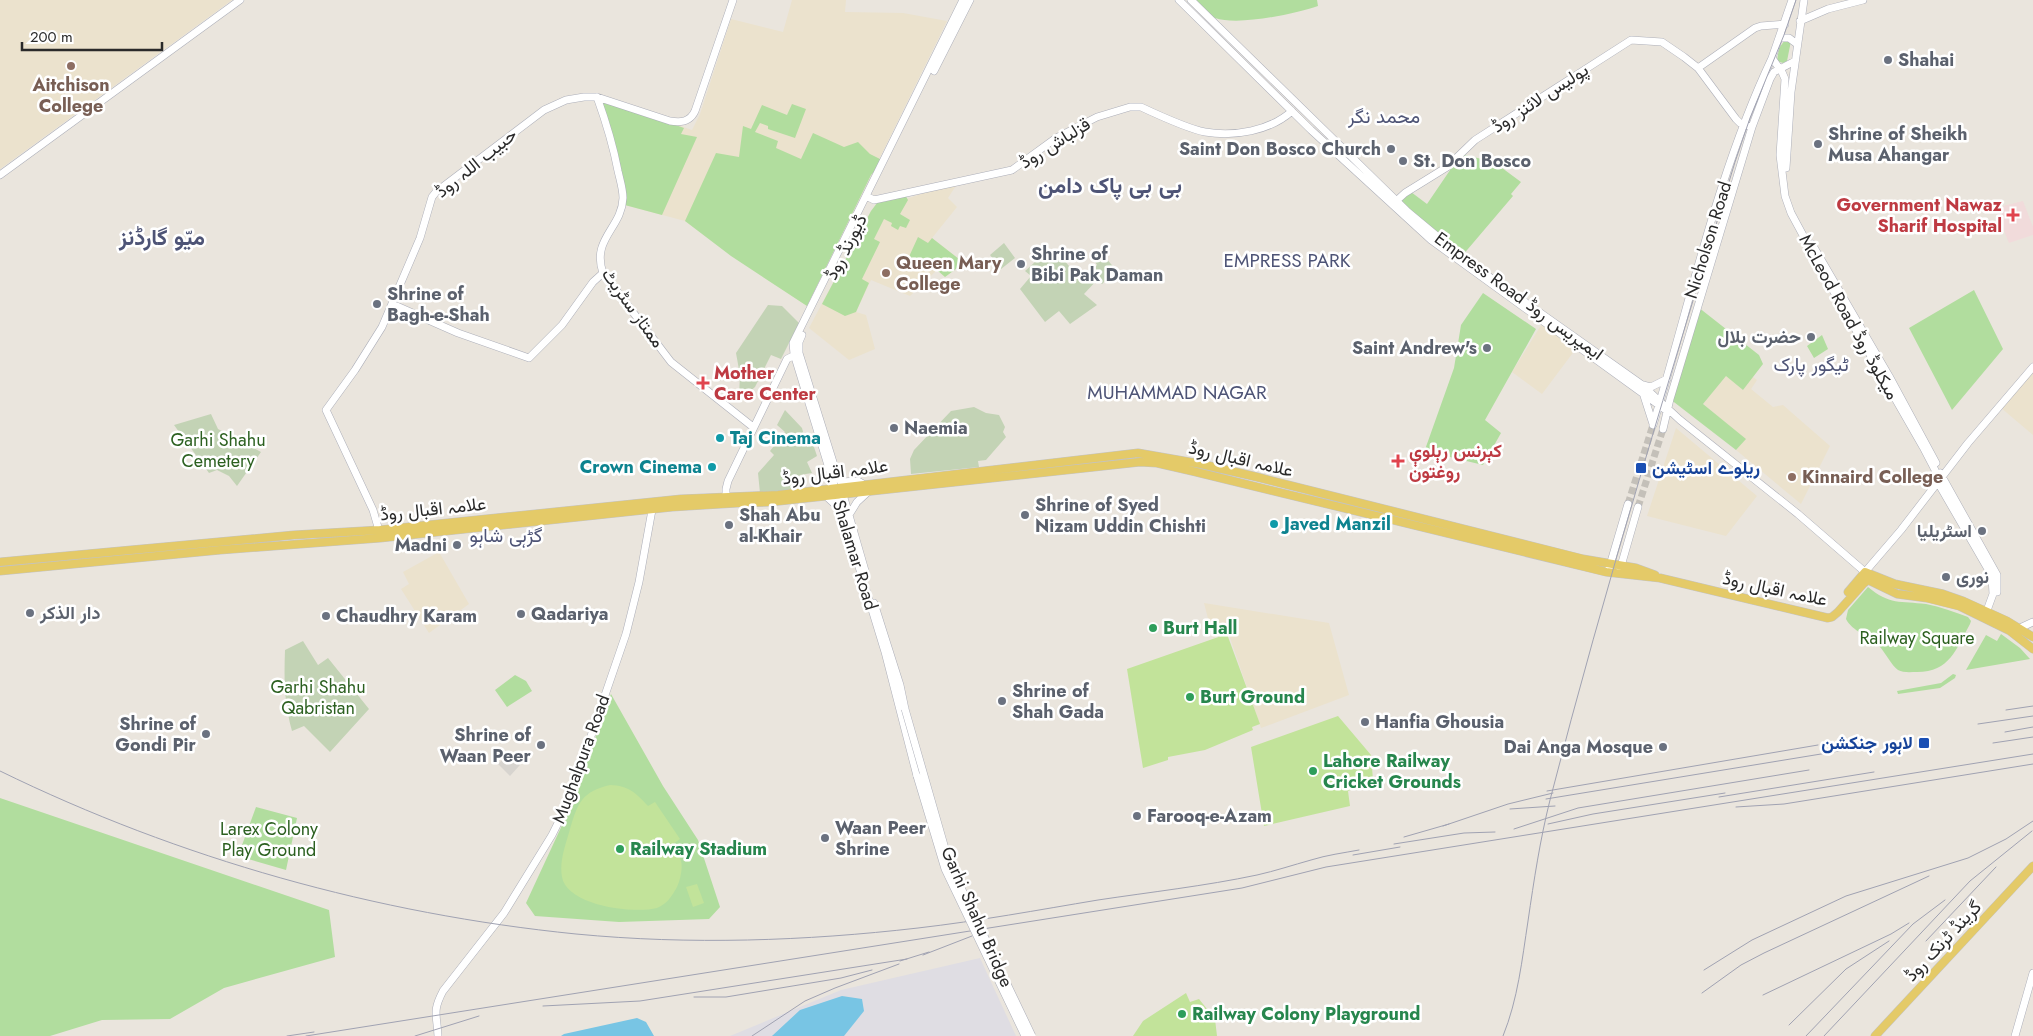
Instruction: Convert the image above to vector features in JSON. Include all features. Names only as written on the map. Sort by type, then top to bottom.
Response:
[{"type":"main road","points":[[0,176],[240,0]]},
{"type":"main road","name":"حبیب اللہ روڈ","points":[[380,534],[374,510],[326,410],[356,370],[381,329],[426,223],[432,197],[544,110],[566,100],[584,96],[597,97],[670,121],[680,123],[687,121],[695,111],[733,0]]},
{"type":"main road","name":"ڈیورنڈ روڈ","points":[[793,343],[963,0]]},
{"type":"main road","name":"ڈیورنڈ روڈ","points":[[863,484],[858,481],[841,482],[838,478],[797,354],[798,342],[970,0]]},
{"type":"main road","name":"Empress Road ایمپریس روڈ","points":[[1179,0],[1292,111],[1394,203],[1467,261],[1641,384],[1668,410],[1798,514],[1865,572]]},
{"type":"main road","name":"Empress Road ایمپریس روڈ","points":[[1191,0],[1344,151],[1430,240],[1644,395],[1660,403]]},
{"type":"main road","points":[[1772,58],[1792,0]]},
{"type":"main road","name":"McLeod Road میکلوڈ روڈ","points":[[1804,0],[1795,60],[1786,161],[1788,192],[1793,208],[1886,378]]},
{"type":"main road","points":[[1800,21],[1828,9],[1863,0]]},
{"type":"main road","points":[[1698,68],[1755,28],[1785,24]]},
{"type":"main road","points":[[1780,38],[1789,38],[1797,44]]},
{"type":"main road","name":"پولیس لائنز روڈ","points":[[1394,203],[1405,193],[1447,168],[1475,140],[1630,40],[1662,42],[1698,68],[1736,119],[1745,124]]},
{"type":"main road","name":"McLeod Road میکلوڈ روڈ","points":[[1772,58],[1784,74],[1786,84],[1780,155],[1785,196],[1791,213],[1886,378],[1923,435],[1939,478],[1992,576],[1993,594],[1987,615]]},
{"type":"main road","name":"Nicholson Road","points":[[1644,395],[1653,425],[1718,202],[1745,124],[1772,58]]},
{"type":"main road","points":[[1780,69],[1795,60]]},
{"type":"main road","name":"Nicholson Road","points":[[1663,428],[1752,127],[1770,79],[1774,72],[1780,69]]},
{"type":"main road","name":"ممتاز سٹریٹ","points":[[597,97],[610,131],[623,198],[620,210],[601,245],[599,256],[603,273],[674,365],[753,427]]},
{"type":"main road","name":"قزلباش روڈ","points":[[870,198],[874,200],[1012,170],[1056,138],[1097,117],[1130,107],[1141,107],[1205,132],[1234,133],[1247,132],[1279,121],[1292,111]]},
{"type":"main road","points":[[1745,124],[1752,127]]},
{"type":"main road","points":[[392,304],[458,333],[529,358],[562,325],[593,282],[603,273]]},
{"type":"main road","name":"Shalamar Road","points":[[793,343],[839,491],[849,515],[902,710]]},
{"type":"main road","name":"ڈیورنڈ روڈ","points":[[726,500],[728,481],[753,427],[787,359],[797,354]]},
{"type":"main road","points":[[1826,618],[1916,510],[1939,478],[2033,367]]},
{"type":"main road","points":[[1641,384],[1651,386],[1667,379]]},
{"type":"main road","name":"علامہ اقبال روڈ","points":[[554,516],[652,510],[778,494],[869,491],[918,482],[1116,455],[1144,454],[1264,478],[1609,568],[1651,573],[1660,578],[1826,618],[1831,618],[1835,615],[1862,584],[1868,580],[1897,594],[1939,600],[1987,615],[2020,628],[2033,637]]},
{"type":"main road","name":"علامہ اقبال روڈ","points":[[0,571],[554,516],[681,499],[770,502],[826,496],[863,484],[918,482]]},
{"type":"main road","name":"Shalamar Road","points":[[839,491],[842,510],[902,710]]},
{"type":"main road","points":[[849,515],[857,502],[869,491]]},
{"type":"main road","points":[[826,496],[842,510]]},
{"type":"main road","points":[[1609,568],[1628,504]]},
{"type":"main road","points":[[1620,569],[1638,507]]},
{"type":"main road","name":"Mughalpura Road","points":[[438,1036],[435,1014],[437,1004],[444,991],[508,906],[552,836],[568,803],[626,634],[639,582],[652,510]]},
{"type":"main road","name":"علامہ اقبال روڈ","points":[[0,562],[294,535],[380,534]]},
{"type":"main road","points":[[16,561],[17,570]]},
{"type":"main road","name":"علامہ اقبال روڈ","points":[[1865,572],[1895,584],[1943,594],[1963,601],[1987,615],[2033,648]]},
{"type":"main road","points":[[2020,628],[2033,622]]},
{"type":"main road","name":"Garhi Shahu Bridge","points":[[902,710],[917,776],[945,869],[1025,1036]]},
{"type":"main road","name":"Garhi Shahu Bridge","points":[[902,710],[953,871],[1032,1036]]},
{"type":"main road","name":"گرینڈ ٹرنک روڈ","points":[[1874,1036],[2033,866]]},
{"type":"main road","points":[[2015,1036],[2030,1000],[2033,973]]},
{"type":"shaded area","name":"Aitchison College","points":[[0,0],[232,0],[0,169]]},
{"type":"shaded area","points":[[792,0],[846,0],[845,12],[903,13],[947,21],[807,306],[728,253],[685,221],[621,204],[623,197],[597,97],[692,130],[700,114],[731,19],[783,32]]},
{"type":"shaded area","name":"Queen Mary College","points":[[959,181],[948,198],[957,207],[932,238],[964,263],[945,277],[937,270],[910,296],[871,280],[856,312],[866,315],[875,349],[849,360],[809,328],[871,211]]},
{"type":"shaded area","name":"Government Nawaz Sharif Hospital","points":[[2023,201],[2033,227],[2033,235],[2009,243],[1995,208]]},
{"type":"shaded area","points":[[1543,322],[1578,346],[1542,394],[1512,372]]},
{"type":"shaded area","points":[[2033,367],[2033,435],[2000,407]]},
{"type":"shaded area","name":"Kinnaird College","points":[[1726,375],[1743,390],[1753,377],[1757,380],[1751,389],[1773,407],[1783,405],[1830,446],[1801,504],[1736,450],[1745,439],[1703,404]]},
{"type":"shaded area","points":[[1676,428],[1757,496],[1726,536],[1647,516]]},
{"type":"shaded area","points":[[439,552],[469,604],[429,633],[401,589],[409,584],[403,572]]},
{"type":"shaded area","points":[[1204,603],[1329,623],[1349,695],[1261,728],[1228,632],[1213,638]]},
{"type":"shaded area","points":[[508,754],[520,765],[510,776],[498,764]]},
{"type":"shaded area","points":[[980,958],[1016,1036],[730,1036],[841,990]]},
{"type":"green space","points":[[1195,0],[1317,0],[1318,6],[1266,18],[1238,21],[1212,17]]},
{"type":"green space","points":[[1785,40],[1791,41],[1787,61],[1783,63],[1777,61],[1779,48]]},
{"type":"green space","points":[[597,97],[684,128],[681,134],[697,137],[662,215],[621,204],[623,197]]},
{"type":"green space","points":[[792,104],[806,109],[795,138],[768,129],[768,126],[760,123],[755,132],[778,141],[776,148],[801,159],[813,133],[844,147],[858,142],[870,154],[884,161],[871,175],[807,306],[731,256],[685,221],[716,153],[739,157],[743,126],[751,129],[762,105],[787,115]]},
{"type":"green space","points":[[1461,154],[1494,162],[1521,182],[1511,194],[1513,196],[1462,256],[1391,205],[1411,192],[1427,204]]},
{"type":"green space","points":[[904,193],[908,200],[900,214],[910,220],[906,228],[900,226],[898,230],[891,226],[892,223],[884,219],[874,239],[880,242],[862,279],[869,283],[856,312],[845,316],[822,304],[871,211],[880,199]]},
{"type":"green space","points":[[918,237],[928,243],[932,238],[964,263],[945,277],[929,263],[923,269],[907,261]]},
{"type":"green space","points":[[1004,243],[1015,258],[1001,269],[990,255]]},
{"type":"green space","points":[[1100,251],[1116,270],[1102,284],[1097,280],[1084,294],[1097,305],[1070,324],[1059,311],[1045,322],[1020,289],[1031,276],[1025,271],[1045,253],[1051,258],[1057,252],[1081,280],[1097,265],[1093,258]]},
{"type":"green space","points":[[1974,290],[2003,349],[1952,410],[1909,328]]},
{"type":"green space","points":[[1483,293],[1536,329],[1485,420],[1501,433],[1483,465],[1450,457],[1441,448],[1425,460],[1422,458],[1454,368],[1461,325]]},
{"type":"green space","points":[[768,305],[782,306],[799,323],[781,359],[771,355],[755,387],[742,398],[739,396],[740,375],[736,353]]},
{"type":"green space","points":[[1698,307],[1759,355],[1763,364],[1743,390],[1726,376],[1703,404],[1746,439],[1736,450],[1670,399]]},
{"type":"green space","points":[[1822,335],[1828,349],[1814,358],[1807,346]]},
{"type":"green space","points":[[974,407],[986,413],[999,415],[1005,427],[1003,432],[1006,437],[986,460],[978,461],[979,467],[911,474],[910,459],[914,450],[951,411]]},
{"type":"green space","points":[[785,410],[802,428],[807,447],[813,444],[817,456],[807,462],[812,473],[800,475],[794,481],[793,490],[760,493],[758,473],[774,455],[770,451],[785,432],[777,425]]},
{"type":"green space","name":"Garhi Shahu Cemetery","points":[[211,414],[218,429],[261,452],[237,486],[229,476],[217,470],[209,473],[174,425]]},
{"type":"green space","name":"Railway Square","points":[[1868,587],[1882,597],[1902,602],[1932,605],[1968,617],[1971,621],[1970,624],[1951,657],[1937,668],[1928,671],[1905,672],[1896,668],[1875,642],[1852,627],[1846,619],[1848,610]]},
{"type":"green space","name":"Burt Ground","points":[[1227,634],[1260,724],[1252,727],[1253,730],[1205,750],[1168,757],[1168,760],[1143,768],[1127,669]]},
{"type":"green space","points":[[2001,634],[2020,648],[2030,659],[1966,670],[1986,635],[1997,641]]},
{"type":"green space","name":"Garhi Shahu Qabristan","points":[[303,641],[318,665],[328,658],[369,709],[330,752],[304,726],[292,731],[289,720],[285,691],[285,650]]},
{"type":"green space","points":[[1953,674],[1956,675],[1955,678],[1940,688],[1898,694],[1897,691],[1941,683]]},
{"type":"green space","points":[[515,675],[526,681],[532,691],[507,707],[495,690]]},
{"type":"green space","points":[[611,694],[663,786],[698,840],[720,907],[709,919],[619,922],[535,916],[526,903],[570,808]]},
{"type":"green space","name":"Lahore Railway Cricket Grounds","points":[[1338,716],[1371,755],[1373,780],[1348,791],[1350,806],[1264,826],[1251,747]]},
{"type":"green space","name":"Railway Stadium","points":[[610,785],[631,791],[648,806],[655,802],[680,839],[673,844],[682,864],[679,881],[669,899],[657,908],[633,910],[603,906],[576,895],[567,887],[562,877],[563,853],[579,805],[593,791]]},
{"type":"green space","points":[[0,798],[329,910],[335,957],[224,988],[170,1019],[102,1020],[50,1036],[0,1036]]},
{"type":"green space","name":"Larex Colony Play Ground","points":[[256,807],[297,818],[286,870],[238,856]]},
{"type":"green space","points":[[697,884],[704,903],[693,907],[686,887]]},
{"type":"green space","name":"Railway Colony Playground","points":[[1186,993],[1190,1002],[1199,999],[1215,1019],[1217,1036],[1133,1036],[1143,1021]]},
{"type":"water","points":[[842,996],[862,999],[864,1011],[844,1036],[772,1036],[800,1010]]},
{"type":"water","points":[[637,1018],[646,1022],[654,1036],[561,1036],[564,1034]]},
{"type":"tunnel","points":[[1628,504],[1653,425]]},
{"type":"tunnel","points":[[1638,507],[1663,429]]},
{"type":"railway","points":[[1503,1036],[1519,979],[1546,815],[1593,640],[1735,162],[1796,0]]},
{"type":"railway","points":[[2006,710],[2033,706]]},
{"type":"railway","points":[[1978,724],[2033,716]]},
{"type":"railway","points":[[2005,732],[2033,727]]},
{"type":"railway","points":[[1993,743],[2033,737]]},
{"type":"railway","points":[[1547,791],[1818,745]]},
{"type":"railway","points":[[1546,799],[1870,746]]},
{"type":"railway","points":[[306,1036],[1242,888],[1326,867],[2033,754]]},
{"type":"railway","points":[[1736,807],[1784,804],[2033,764]]},
{"type":"railway","points":[[1514,829],[1578,808],[1809,770]]},
{"type":"railway","points":[[0,771],[138,831],[209,856],[281,878],[354,897],[501,925],[576,934],[662,940],[790,939],[918,928],[1218,882],[1257,875],[1323,857],[1359,850]]},
{"type":"railway","points":[[1719,797],[1874,772]]},
{"type":"railway","points":[[1443,826],[1508,804],[1553,793]]},
{"type":"railway","points":[[1548,824],[1593,814],[1725,793]]},
{"type":"railway","points":[[1510,809],[1555,806]]},
{"type":"railway","points":[[1704,970],[1752,940],[1846,896],[1968,858],[2006,839],[2033,821]]},
{"type":"railway","points":[[1404,837],[1449,824]]},
{"type":"railway","points":[[1824,1036],[1970,881],[2032,831]]},
{"type":"railway","points":[[1394,844],[1464,833],[1495,832]]},
{"type":"railway","points":[[1353,855],[1400,847]]},
{"type":"railway","points":[[1926,941],[1996,867]]},
{"type":"railway","points":[[1702,993],[1741,965],[1764,953],[1929,876]]},
{"type":"railway","points":[[1806,1036],[1913,924],[1945,900]]},
{"type":"railway","points":[[1763,995],[1891,934],[1909,923]]},
{"type":"railway","points":[[923,955],[972,936]]},
{"type":"railway","points":[[1789,1025],[1846,969],[1889,941]]},
{"type":"railway","points":[[900,961],[929,952]]},
{"type":"railway","points":[[543,1006],[640,1001],[907,959]]},
{"type":"railway","points":[[752,1036],[805,1001],[899,964]]},
{"type":"railway","points":[[694,997],[726,997],[841,978],[872,970]]},
{"type":"railway","points":[[415,1036],[479,1016]]},
{"type":"railway","points":[[287,1036],[314,1032]]},
{"type":"place","name":"Shahai","points":[[1888,60]]},
{"type":"place","name":"Aitchison College","points":[[71,66]]},
{"type":"place","name":"Shrine of Sheikh Musa Ahangar","points":[[1818,144]]},
{"type":"place","name":"Saint Don Bosco Church","points":[[1391,149]]},
{"type":"place","name":"St. Don Bosco","points":[[1403,161]]},
{"type":"place","name":"Government Nawaz Sharif Hospital","points":[[2013,215]]},
{"type":"place","name":"Shrine of Bibi Pak Daman","points":[[1021,264]]},
{"type":"place","name":"Queen Mary College","points":[[886,273]]},
{"type":"place","name":"Shrine of Bagh-e-Shah","points":[[377,304]]},
{"type":"place","name":"حضرت بلال","points":[[1811,337]]},
{"type":"place","name":"Saint Andrew's","points":[[1487,348]]},
{"type":"place","name":"Mother Care Center","points":[[703,383]]},
{"type":"place","name":"Naemia","points":[[894,428]]},
{"type":"place","name":"Taj Cinema","points":[[720,438]]},
{"type":"place","name":"کېرنس رېلوې روغتون","points":[[1398,461]]},
{"type":"place","name":"Crown Cinema","points":[[712,467]]},
{"type":"place","name":"ریلوے اسٹیشن","points":[[1641,468]]},
{"type":"place","name":"Kinnaird College","points":[[1792,477]]},
{"type":"place","name":"Shrine of Syed Nizam Uddin Chishti","points":[[1025,515]]},
{"type":"place","name":"Javed Manzil","points":[[1274,524]]},
{"type":"place","name":"Shah Abu al-Khair","points":[[729,525]]},
{"type":"place","name":"اسٹریلیا","points":[[1982,531]]},
{"type":"place","name":"Madni","points":[[457,545]]},
{"type":"place","name":"نوری","points":[[1946,577]]},
{"type":"place","name":"دار الذکر","points":[[30,613]]},
{"type":"place","name":"Qadariya","points":[[521,614]]},
{"type":"place","name":"Chaudhry Karam","points":[[326,616]]},
{"type":"place","name":"Burt Hall","points":[[1153,628]]},
{"type":"place","name":"Burt Ground","points":[[1190,697]]},
{"type":"place","name":"Shrine of Shah Gada","points":[[1002,701]]},
{"type":"place","name":"Hanfia Ghousia","points":[[1365,722]]},
{"type":"place","name":"Shrine of Gondi Pir","points":[[206,734]]},
{"type":"place","name":"لاہور جنکشن","points":[[1924,743]]},
{"type":"place","name":"Shrine of Waan Peer","points":[[541,745]]},
{"type":"place","name":"Dai Anga Mosque","points":[[1663,747]]},
{"type":"place","name":"Lahore Railway Cricket Grounds","points":[[1313,771]]},
{"type":"place","name":"Farooq-e-Azam","points":[[1137,816]]},
{"type":"place","name":"Waan Peer Shrine","points":[[825,838]]},
{"type":"place","name":"Railway Stadium","points":[[620,849]]},
{"type":"place","name":"Railway Colony Playground","points":[[1182,1014]]},
{"type":"district","name":"محمد نگر","points":[[1384,116]]},
{"type":"district","name":"بی بی پاک دامن","points":[[1110,185]]},
{"type":"district","name":"میّو گارڈنز","points":[[162,237]]},
{"type":"district","name":"EMPRESS PARK","points":[[1287,260]]},
{"type":"district","name":"ٹیگور پارک","points":[[1811,364]]},
{"type":"district","name":"MUHAMMAD NAGAR","points":[[1177,392]]},
{"type":"district","name":"گڑہی شاہو","points":[[506,535]]}]
